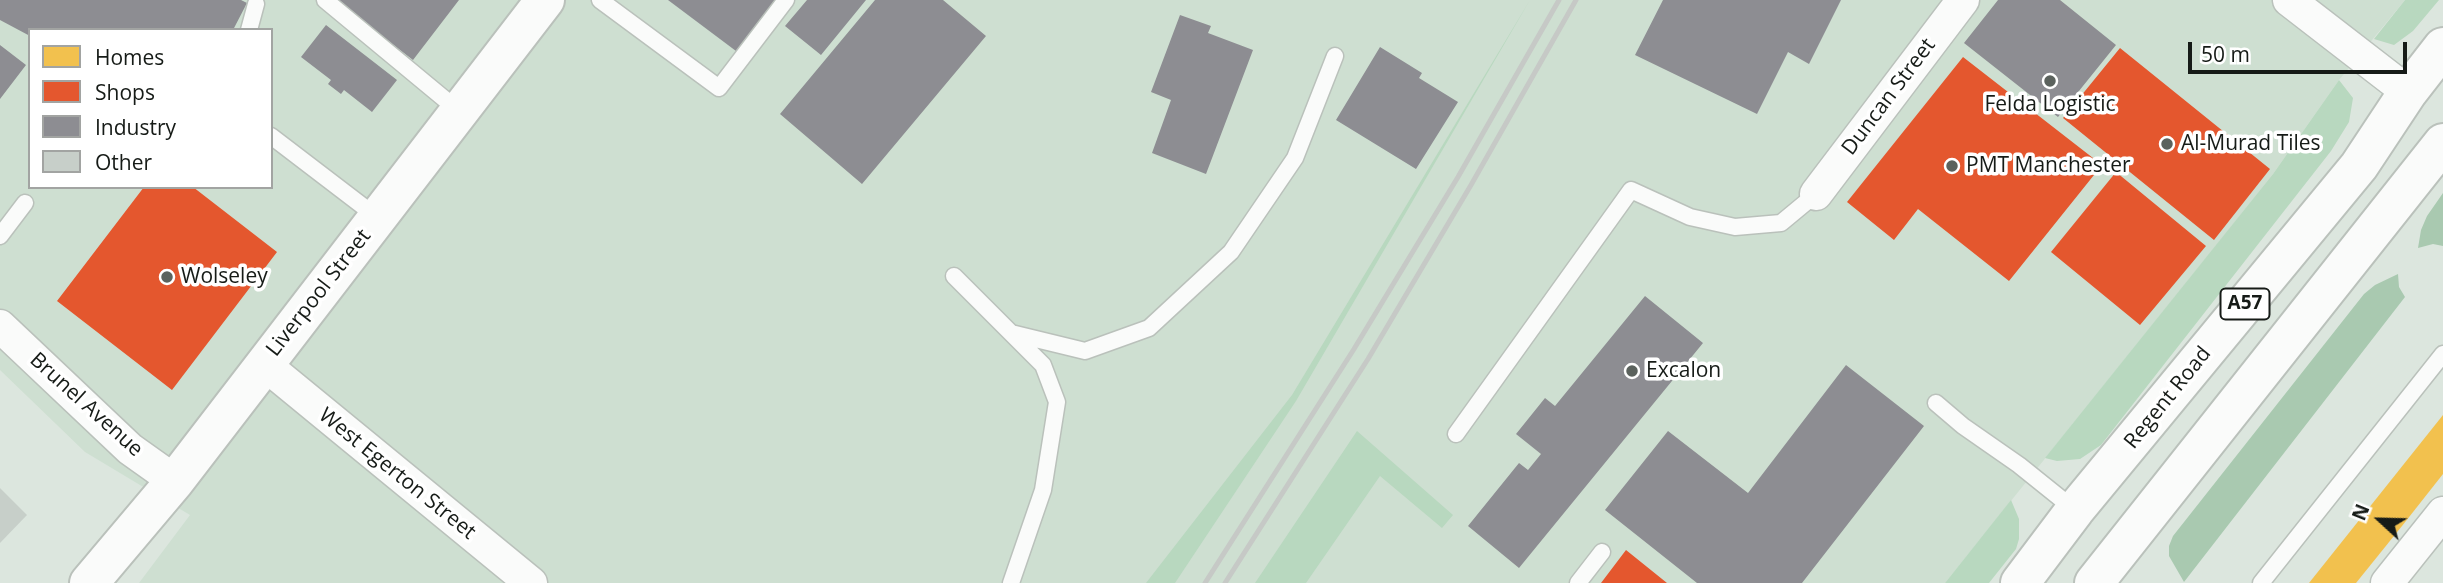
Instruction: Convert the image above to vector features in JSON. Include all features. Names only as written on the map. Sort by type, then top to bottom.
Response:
[{"type":"main road","name":"Liverpool Street","points":[[89,583],[175,481],[545,0]]},
{"type":"main road","name":"Regent Road","points":[[2020,583],[2076,510],[2354,172],[2407,92],[2443,47]]},
{"type":"main road","name":"A57","points":[[2094,583],[2443,143]]},
{"type":"street","name":"Duncan Street","points":[[1816,194],[1963,0]]},
{"type":"street","points":[[2289,0],[2407,92]]},
{"type":"street","name":"Brunel Avenue","points":[[2,332],[131,449],[175,481]]},
{"type":"street","name":"West Egerton Street","points":[[264,364],[531,583]]},
{"type":"street","points":[[2399,578],[2443,513]]},
{"type":"lane","points":[[325,0],[459,111]]},
{"type":"lane","points":[[600,0],[719,88],[786,0]]},
{"type":"lane","points":[[250,28],[256,4]]},
{"type":"lane","points":[[1011,333],[1085,351],[1149,328],[1231,252],[1238,242],[1295,158],[1335,56]]},
{"type":"lane","points":[[273,138],[377,217]]},
{"type":"lane","points":[[1456,434],[1631,190],[1690,217],[1735,227],[1781,223],[1816,194]]},
{"type":"lane","points":[[0,236],[25,204]]},
{"type":"lane","points":[[954,276],[1043,365],[1057,401],[1043,490],[1011,583]]},
{"type":"lane","points":[[2261,583],[2443,354]]},
{"type":"lane","points":[[1936,403],[2076,510]]},
{"type":"lane","points":[[1578,583],[1602,552]]},
{"type":"shaded area","points":[[0,0],[2405,0],[2339,80],[2273,174],[1945,583],[139,583],[190,515],[85,452],[0,370]]},
{"type":"green space","points":[[1530,0],[1296,401],[1175,583],[1146,583],[1292,395]]},
{"type":"green space","points":[[2405,0],[2439,0],[2413,31],[2394,45],[2374,39]]},
{"type":"green space","points":[[2339,80],[2353,98],[2349,122],[2331,151],[2101,445],[2080,459],[2057,461],[2045,458],[2273,174]]},
{"type":"green space","points":[[2443,193],[2443,246],[2433,244],[2418,248],[2427,216]]},
{"type":"green space","points":[[2398,274],[2399,287],[2405,297],[2184,582],[2169,556],[2173,536],[2364,294],[2375,285]]},
{"type":"green space","points":[[1357,431],[1453,515],[1442,528],[1380,476],[1306,583],[1255,583]]},
{"type":"green space","points":[[2011,500],[2019,519],[2019,539],[2016,549],[1989,583],[1945,583]]},
{"type":"building: Homes","points":[[2443,415],[2443,474],[2402,526],[2356,583],[2309,583]]},
{"type":"building: Shops","name":"Al-Murad Tiles","points":[[2120,48],[2270,169],[2214,240],[2063,118]]},
{"type":"building: Shops","name":"PMT Manchester","points":[[1963,57],[2102,165],[2009,281],[1918,209],[1894,240],[1847,202]]},
{"type":"building: Shops","points":[[2116,172],[2206,246],[2140,325],[2051,252]]},
{"type":"building: Shops","name":"Wolseley","points":[[142,189],[196,189],[277,252],[172,390],[57,301]]},
{"type":"building: Shops","points":[[1626,550],[1667,583],[1601,583]]},
{"type":"building: Industry","points":[[0,0],[241,0],[247,3],[234,28],[28,28],[28,35],[0,20]]},
{"type":"building: Industry","points":[[335,0],[459,0],[413,60]]},
{"type":"building: Industry","points":[[668,0],[775,0],[736,51]]},
{"type":"building: Industry","points":[[807,0],[866,0],[821,55],[785,26]]},
{"type":"building: Industry","points":[[875,0],[943,0],[986,36],[862,184],[780,114]]},
{"type":"building: Industry","points":[[1663,0],[1841,0],[1809,64],[1788,52],[1757,114],[1635,55]]},
{"type":"building: Industry","name":"Felda Logistic","points":[[1998,0],[2060,0],[2116,45],[2058,117],[1964,43]]},
{"type":"building: Industry","points":[[1180,15],[1211,26],[1208,33],[1253,50],[1206,174],[1152,153],[1171,100],[1151,92]]},
{"type":"building: Industry","points":[[326,25],[397,80],[372,112],[344,90],[341,94],[328,84],[331,80],[301,57]]},
{"type":"building: Industry","points":[[0,45],[26,65],[0,99]]},
{"type":"building: Industry","points":[[1380,47],[1422,73],[1419,78],[1458,102],[1416,169],[1336,120]]},
{"type":"building: Industry","name":"Excalon","points":[[1645,296],[1703,343],[1519,568],[1468,526],[1519,463],[1528,470],[1541,454],[1516,434],[1545,398],[1555,406]]},
{"type":"building: Industry","points":[[1846,365],[1924,426],[1802,583],[1697,583],[1605,510],[1668,431],[1748,493]]},
{"type":"building: Other","points":[[0,488],[27,515],[0,543]]},
{"type":"railway","points":[[1205,583],[1354,349],[1458,177],[1559,0]]},
{"type":"railway","points":[[1225,583],[1368,359],[1576,0]]},
{"type":"place","name":"Felda Logistic","points":[[2050,81]]},
{"type":"place","name":"Al-Murad Tiles","points":[[2167,144]]},
{"type":"place","name":"PMT Manchester","points":[[1952,166]]},
{"type":"place","name":"Wolseley","points":[[167,277]]},
{"type":"place","name":"Excalon","points":[[1632,371]]}]
